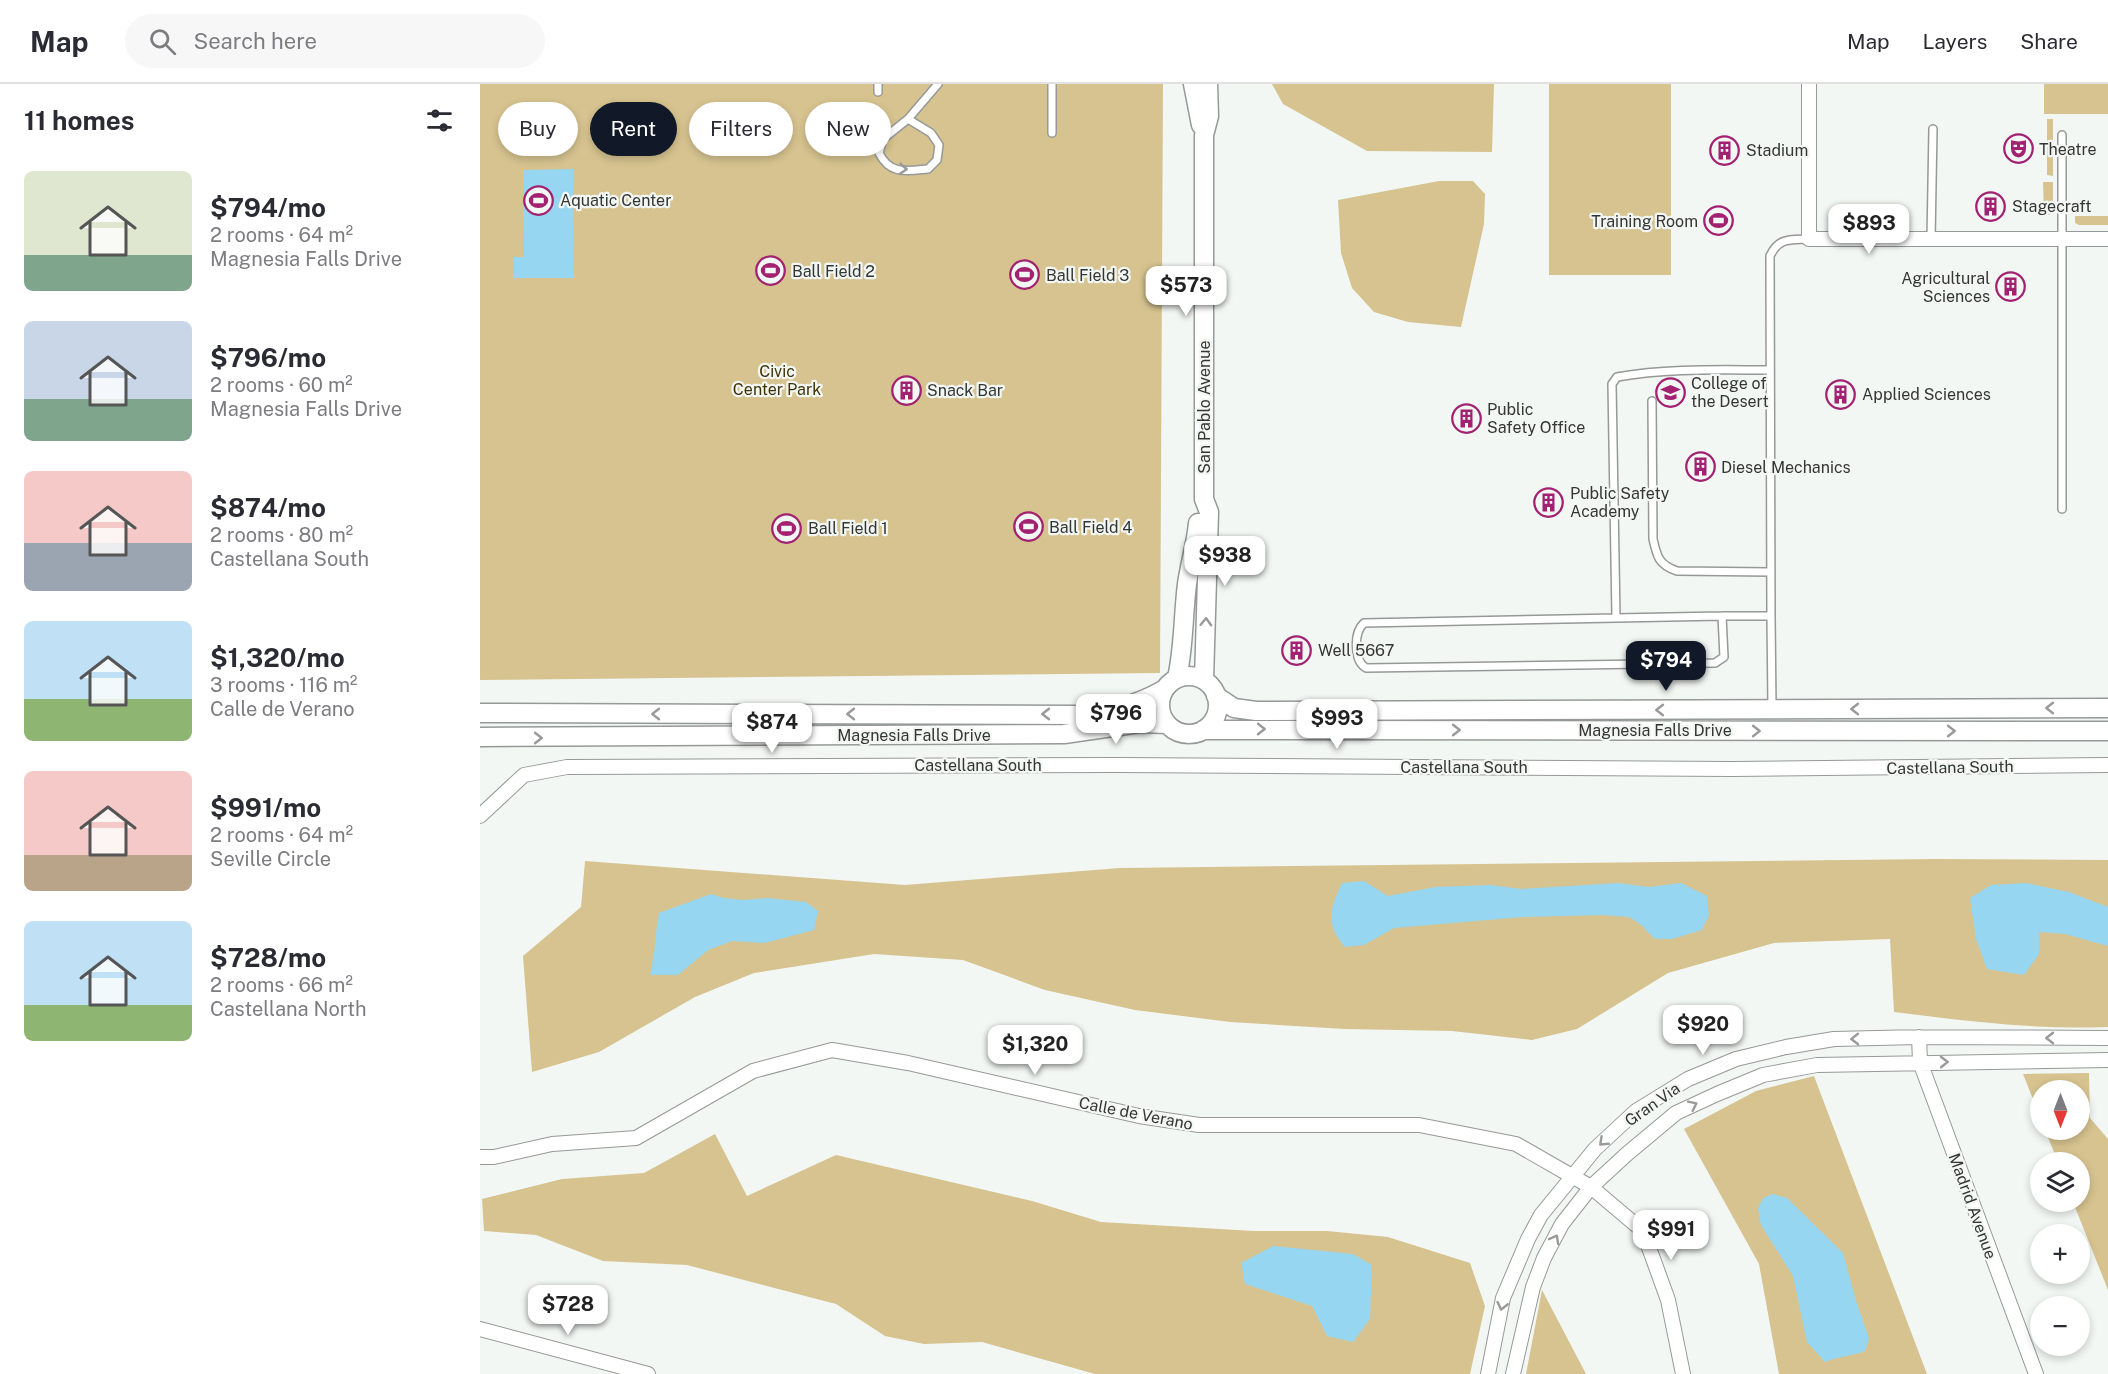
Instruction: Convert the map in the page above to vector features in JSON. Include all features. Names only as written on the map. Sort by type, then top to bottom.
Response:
[{"type":"street","name":"San Pablo Avenue","points":[[1193,84],[1204,135]]},
{"type":"street","name":"San Pablo Avenue","points":[[1204,680],[1209,512],[1204,499],[1204,135],[1209,116],[1208,84]]},
{"type":"street","points":[[1809,84],[1809,239],[2108,239]]},
{"type":"street","name":"San Pablo Avenue","points":[[1170,684],[1182,656],[1187,582],[1196,547],[1199,512],[1204,499]]},
{"type":"street","points":[[1195,676],[1204,680],[1212,687],[1216,696],[1218,706],[1216,716],[1211,724],[1193,734],[1174,730],[1167,724],[1160,708],[1170,684],[1195,676]]},
{"type":"street","name":"Magnesia Falls Drive","points":[[481,714],[1080,714],[1126,708],[1147,700],[1170,684]]},
{"type":"street","name":"Magnesia Falls Drive","points":[[1216,696],[1234,708],[1256,711],[2108,708]]},
{"type":"street","name":"Magnesia Falls Drive","points":[[480,737],[1064,734],[1140,723],[1167,724]]},
{"type":"street","name":"Magnesia Falls Drive","points":[[1203,730],[2108,731]]},
{"type":"street","name":"Castellana South","points":[[480,816],[524,775],[567,767],[1117,765],[1732,769],[2108,765]]},
{"type":"street","name":"Madrid Avenue","points":[[1918,1037],[1920,1062],[2036,1374]]},
{"type":"street","name":"Gran Via","points":[[1488,1374],[1503,1298],[1528,1239],[1541,1215],[1595,1149],[1636,1111],[1688,1079],[1736,1059],[1834,1039],[2108,1038]]},
{"type":"street","name":"Calle de Verano","points":[[480,1157],[494,1157],[552,1144],[636,1138],[753,1071],[832,1050],[908,1063],[1138,1116],[1199,1125],[1419,1125],[1516,1144],[1591,1187],[1643,1231],[1668,1300],[1683,1374]]},
{"type":"street","name":"Gran Via","points":[[1513,1374],[1533,1287],[1544,1258],[1562,1224],[1591,1187],[1676,1113],[1763,1075],[1817,1065],[2108,1060]]},
{"type":"street","points":[[480,1329],[648,1374]]},
{"type":"lane","points":[[908,119],[931,133],[939,145],[937,160],[928,169],[895,170],[884,163],[879,153],[883,139],[908,119],[938,84]]},
{"type":"lane","points":[[1052,84],[1052,133]]},
{"type":"lane","points":[[1931,239],[1933,129]]},
{"type":"lane","points":[[2062,135],[2062,509]]},
{"type":"lane","points":[[1772,710],[1770,256],[1774,247],[1781,241],[1809,239]]},
{"type":"lane","points":[[1616,618],[1612,384],[1617,377],[1644,372],[1770,370]]},
{"type":"lane","points":[[1652,401],[1653,539],[1661,562],[1665,567],[1677,571],[1771,572]]},
{"type":"lane","points":[[1722,616],[1724,657],[1715,663],[1366,668],[1358,660],[1357,635],[1359,627],[1364,623],[1722,616],[1771,616]]},
{"type":"green space","name":"Civic Center Park","points":[[480,84],[1163,84],[1160,673],[480,680]]},
{"type":"green space","points":[[1272,84],[1494,84],[1492,152],[1367,151],[1283,104]]},
{"type":"green space","points":[[1549,84],[1671,84],[1671,275],[1549,275]]},
{"type":"green space","points":[[2044,84],[2108,84],[2108,114],[2044,114]]},
{"type":"green space","points":[[2047,119],[2053,119],[2053,176],[2047,175]]},
{"type":"green space","points":[[1439,181],[1473,181],[1485,194],[1484,224],[1461,327],[1408,322],[1374,312],[1352,288],[1341,253],[1338,200]]},
{"type":"green space","points":[[2043,182],[2053,182],[2053,214],[2044,215]]},
{"type":"green space","points":[[2075,216],[2108,216],[2108,225],[2079,225],[2075,223]]},
{"type":"green space","points":[[1937,859],[2108,860],[2108,1027],[2028,1026],[1894,1012],[1890,939],[1774,943],[1668,973],[1577,1029],[1532,1040],[1452,1031],[1345,1029],[1230,1022],[1135,1010],[1045,990],[963,960],[874,954],[754,973],[695,997],[599,1052],[532,1072],[523,956],[581,907],[585,861],[905,885],[1120,868]]},
{"type":"green space","points":[[2089,1073],[2089,1080],[2030,1080],[2030,1092],[2023,1074]]},
{"type":"green space","points":[[1814,1076],[1927,1374],[1779,1374],[1759,1264],[1684,1129],[1756,1091]]},
{"type":"green space","points":[[2090,1118],[2108,1139],[2108,1290],[2090,1245],[2090,1224],[2082,1224],[2077,1212],[2090,1212],[2090,1152],[2054,1152],[2049,1140],[2090,1140]]},
{"type":"green space","points":[[715,1134],[747,1196],[836,1155],[1032,1201],[1101,1222],[1254,1231],[1327,1231],[1388,1237],[1470,1263],[1485,1306],[1470,1374],[1095,1374],[982,1342],[924,1344],[885,1336],[836,1304],[687,1265],[603,1261],[536,1235],[484,1231],[482,1199],[562,1179],[644,1173]]},
{"type":"green space","points":[[1542,1290],[1586,1374],[1526,1374]]},
{"type":"water","points":[[573,169],[574,278],[514,278],[514,257],[524,257],[523,170]]},
{"type":"water","points":[[1364,881],[1388,896],[1435,887],[1491,885],[1521,889],[1618,883],[1649,887],[1681,883],[1707,896],[1709,915],[1702,930],[1672,939],[1655,939],[1629,917],[1603,915],[1523,917],[1394,928],[1364,945],[1345,947],[1338,938],[1332,923],[1334,901],[1342,883]]},
{"type":"water","points":[[2026,883],[2069,892],[2108,907],[2108,946],[2065,934],[2039,932],[2039,954],[2024,975],[1987,969],[1976,939],[1970,898],[1991,885]]},
{"type":"water","points":[[711,894],[743,900],[767,898],[806,902],[818,911],[814,930],[765,943],[732,941],[708,950],[678,975],[650,975],[659,913]]},
{"type":"water","points":[[1773,1194],[1787,1198],[1843,1253],[1869,1338],[1865,1351],[1825,1362],[1807,1342],[1793,1276],[1761,1225],[1758,1209],[1763,1198]]},
{"type":"water","points":[[1273,1246],[1353,1254],[1372,1265],[1370,1319],[1353,1342],[1327,1336],[1312,1306],[1245,1284],[1241,1263]]},
{"type":"place","name":"Theatre","points":[[2018,149]]},
{"type":"place","name":"Stadium","points":[[1725,150]]},
{"type":"place","name":"Aquatic Center","points":[[539,200]]},
{"type":"place","name":"Stagecraft","points":[[1991,206]]},
{"type":"place","name":"Training Room","points":[[1719,221]]},
{"type":"place","name":"Ball Field 2","points":[[771,271]]},
{"type":"place","name":"Ball Field 3","points":[[1025,275]]},
{"type":"place","name":"Agricultural Sciences","points":[[2011,287]]},
{"type":"place","name":"Snack Bar","points":[[906,390]]},
{"type":"place","name":"College of the Desert","points":[[1670,392]]},
{"type":"place","name":"Applied Sciences","points":[[1841,394]]},
{"type":"place","name":"Public Safety Office","points":[[1466,418]]},
{"type":"place","name":"Diesel Mechanics","points":[[1700,467]]},
{"type":"place","name":"Public Safety Academy","points":[[1549,502]]},
{"type":"place","name":"Ball Field 4","points":[[1028,527]]},
{"type":"place","name":"Ball Field 1","points":[[787,528]]},
{"type":"place","name":"Well 5667","points":[[1297,650]]}]
